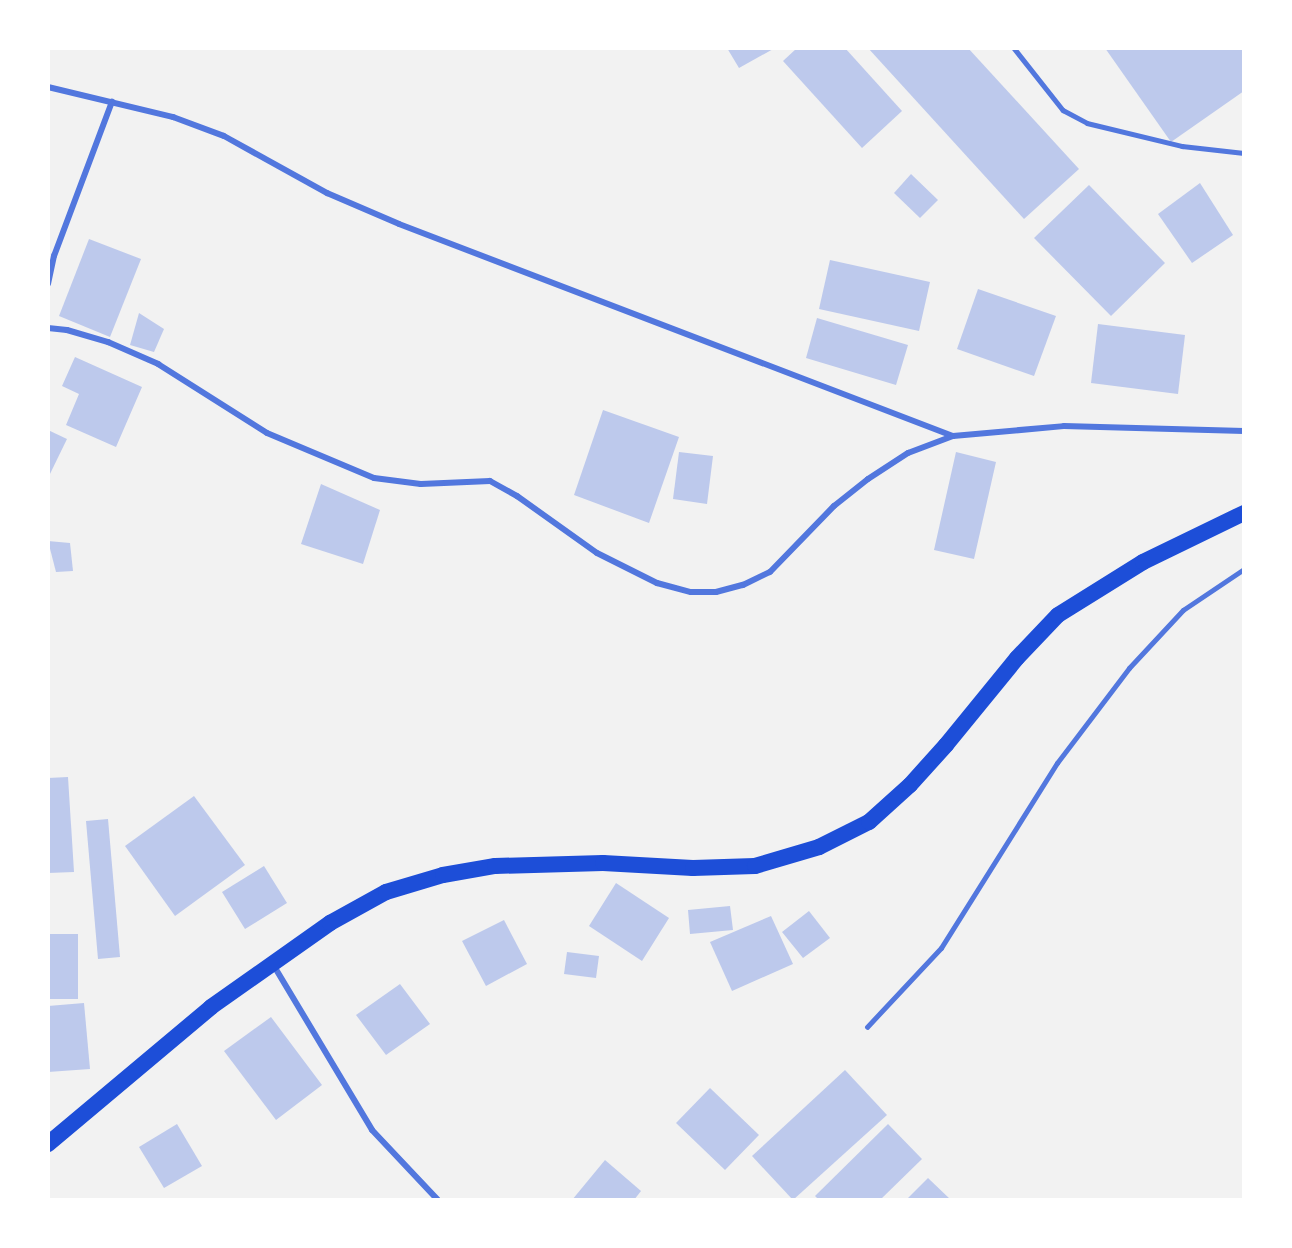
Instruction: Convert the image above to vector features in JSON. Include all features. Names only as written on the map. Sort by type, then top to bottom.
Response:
[{"type":"highway","points":[[48,1144],[211,1007],[330,923],[386,892],[443,875],[495,866],[603,863],[693,868],[755,866],[819,847],[869,822],[910,785],[1017,658],[1058,615],[1143,562],[1244,513]]},
{"type":"street","points":[[48,87],[173,117],[224,136],[327,193],[399,224],[953,436]]},
{"type":"street","points":[[48,284],[54,256],[112,102]]},
{"type":"street","points":[[48,328],[67,330],[108,342],[158,364],[267,433],[374,478],[421,484],[490,481],[517,496],[597,553],[657,584],[691,592],[716,592],[743,585],[770,572],[834,506],[868,479],[908,453],[953,436],[1064,426],[1244,432]]},
{"type":"street","points":[[272,963],[372,1130],[438,1200]]},
{"type":"lane","points":[[1014,48],[1063,110],[1087,123],[1182,146],[1244,153]]},
{"type":"lane","points":[[867,1027],[940,948],[1057,763],[1129,669],[1183,610],[1244,569]]},
{"type":"building","points":[[727,48],[775,48],[739,68]]},
{"type":"building","points":[[797,48],[845,48],[902,111],[862,148],[783,61]]},
{"type":"building","points":[[868,48],[968,48],[1079,169],[1024,219]]},
{"type":"building","points":[[1105,48],[1242,48],[1244,91],[1171,142]]},
{"type":"building","points":[[911,174],[938,200],[920,218],[894,193]]},
{"type":"building","points":[[1200,183],[1233,235],[1192,263],[1158,214]]},
{"type":"building","points":[[1089,185],[1165,263],[1111,316],[1034,238]]},
{"type":"building","points":[[89,239],[141,259],[110,337],[59,316]]},
{"type":"building","points":[[830,260],[930,282],[919,331],[819,309]]},
{"type":"building","points":[[978,289],[1056,316],[1034,376],[957,349]]},
{"type":"building","points":[[139,313],[164,329],[154,352],[130,345]]},
{"type":"building","points":[[817,318],[908,345],[896,385],[806,358]]},
{"type":"building","points":[[1098,324],[1185,335],[1178,394],[1091,383]]},
{"type":"building","points":[[75,357],[142,387],[116,447],[66,425],[79,394],[62,386]]},
{"type":"building","points":[[603,410],[679,437],[649,523],[574,495]]},
{"type":"building","points":[[48,430],[67,439],[48,478]]},
{"type":"building","points":[[679,452],[713,456],[707,504],[673,499]]},
{"type":"building","points":[[956,452],[996,462],[974,559],[934,550]]},
{"type":"building","points":[[321,484],[380,510],[363,564],[301,544]]},
{"type":"building","points":[[48,541],[70,543],[73,571],[56,572]]},
{"type":"building","points":[[68,777],[74,872],[48,873],[48,778]]},
{"type":"building","points":[[194,796],[245,865],[175,916],[125,846]]},
{"type":"building","points":[[108,819],[120,957],[98,959],[86,821]]},
{"type":"building","points":[[264,866],[287,903],[245,929],[222,892]]},
{"type":"building","points":[[616,883],[669,918],[642,961],[589,926]]},
{"type":"building","points":[[730,906],[733,930],[690,934],[688,910]]},
{"type":"building","points":[[809,911],[830,938],[803,958],[782,932]]},
{"type":"building","points":[[771,916],[793,964],[732,991],[710,942]]},
{"type":"building","points":[[504,920],[527,964],[486,986],[462,941]]},
{"type":"building","points":[[48,934],[78,934],[78,999],[48,999]]},
{"type":"building","points":[[567,952],[599,956],[596,978],[564,974]]},
{"type":"building","points":[[400,984],[430,1024],[386,1055],[356,1015]]},
{"type":"building","points":[[84,1003],[90,1069],[48,1072],[48,1006]]},
{"type":"building","points":[[271,1017],[322,1085],[276,1120],[224,1051]]},
{"type":"building","points":[[845,1070],[887,1115],[793,1200],[752,1156]]},
{"type":"building","points":[[710,1088],[759,1135],[725,1170],[676,1123]]},
{"type":"building","points":[[177,1124],[202,1166],[164,1188],[139,1147]]},
{"type":"building","points":[[888,1124],[922,1159],[880,1200],[819,1200],[815,1196]]},
{"type":"building","points":[[605,1160],[641,1191],[634,1200],[572,1200]]},
{"type":"building","points":[[928,1178],[951,1200],[906,1200]]}]
